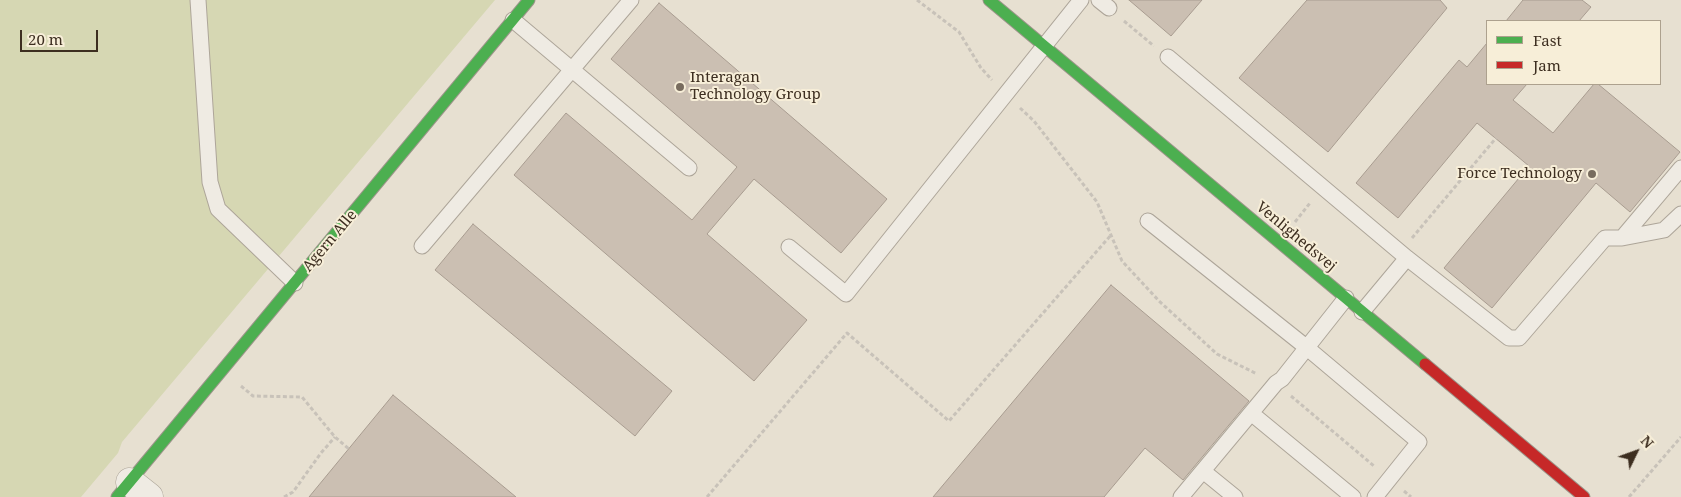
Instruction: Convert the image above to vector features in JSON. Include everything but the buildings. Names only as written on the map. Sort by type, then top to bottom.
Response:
[{"type":"street","name":"Agern Alle","points":[[132,492],[223,370],[529,0]]},
{"type":"street","name":"Venlighedsvej","points":[[989,0],[1584,497]]},
{"type":"lane","points":[[198,0],[210,182],[218,209],[295,283]]},
{"type":"lane","points":[[422,246],[631,0]]},
{"type":"lane","points":[[789,247],[846,294],[1081,0]]},
{"type":"lane","points":[[513,20],[689,168]]},
{"type":"lane","points":[[1168,57],[1404,255],[1509,338],[1519,338],[1605,238],[1622,238],[1664,230],[1681,214]]},
{"type":"lane","points":[[1622,238],[1681,168]]},
{"type":"lane","points":[[1148,221],[1306,347],[1418,442],[1375,497]]},
{"type":"lane","points":[[1362,312],[1404,255]]},
{"type":"lane","points":[[1181,497],[1276,383],[1282,379],[1346,298]]},
{"type":"lane","points":[[1251,413],[1353,497]]},
{"type":"lane","points":[[1203,470],[1235,497]]},
{"type":"path","points":[[917,0],[959,32],[981,68],[1034,121],[1097,202],[1122,262],[1159,301]]},
{"type":"path","points":[[1104,4],[1153,45]]},
{"type":"path","points":[[1404,255],[1496,138]]},
{"type":"path","points":[[1278,242],[1323,187]]},
{"type":"path","points":[[707,497],[847,333],[950,421],[1111,235]]},
{"type":"path","points":[[223,370],[253,396],[302,397],[348,450]]},
{"type":"path","points":[[284,497],[294,492],[335,436]]},
{"type":"path","points":[[1629,497],[1681,437]]},
{"type":"green space","points":[[0,0],[495,0],[122,442],[118,453],[81,497],[0,497]]},
{"type":"traffic: fast","points":[[117,497],[529,0]]},
{"type":"traffic: fast","points":[[989,0],[1425,364]]},
{"type":"traffic: jam","points":[[1425,364],[1584,497]]},
{"type":"place","name":"Interagan Technology Group","points":[[680,87]]},
{"type":"place","name":"Force Technology","points":[[1592,174]]}]
